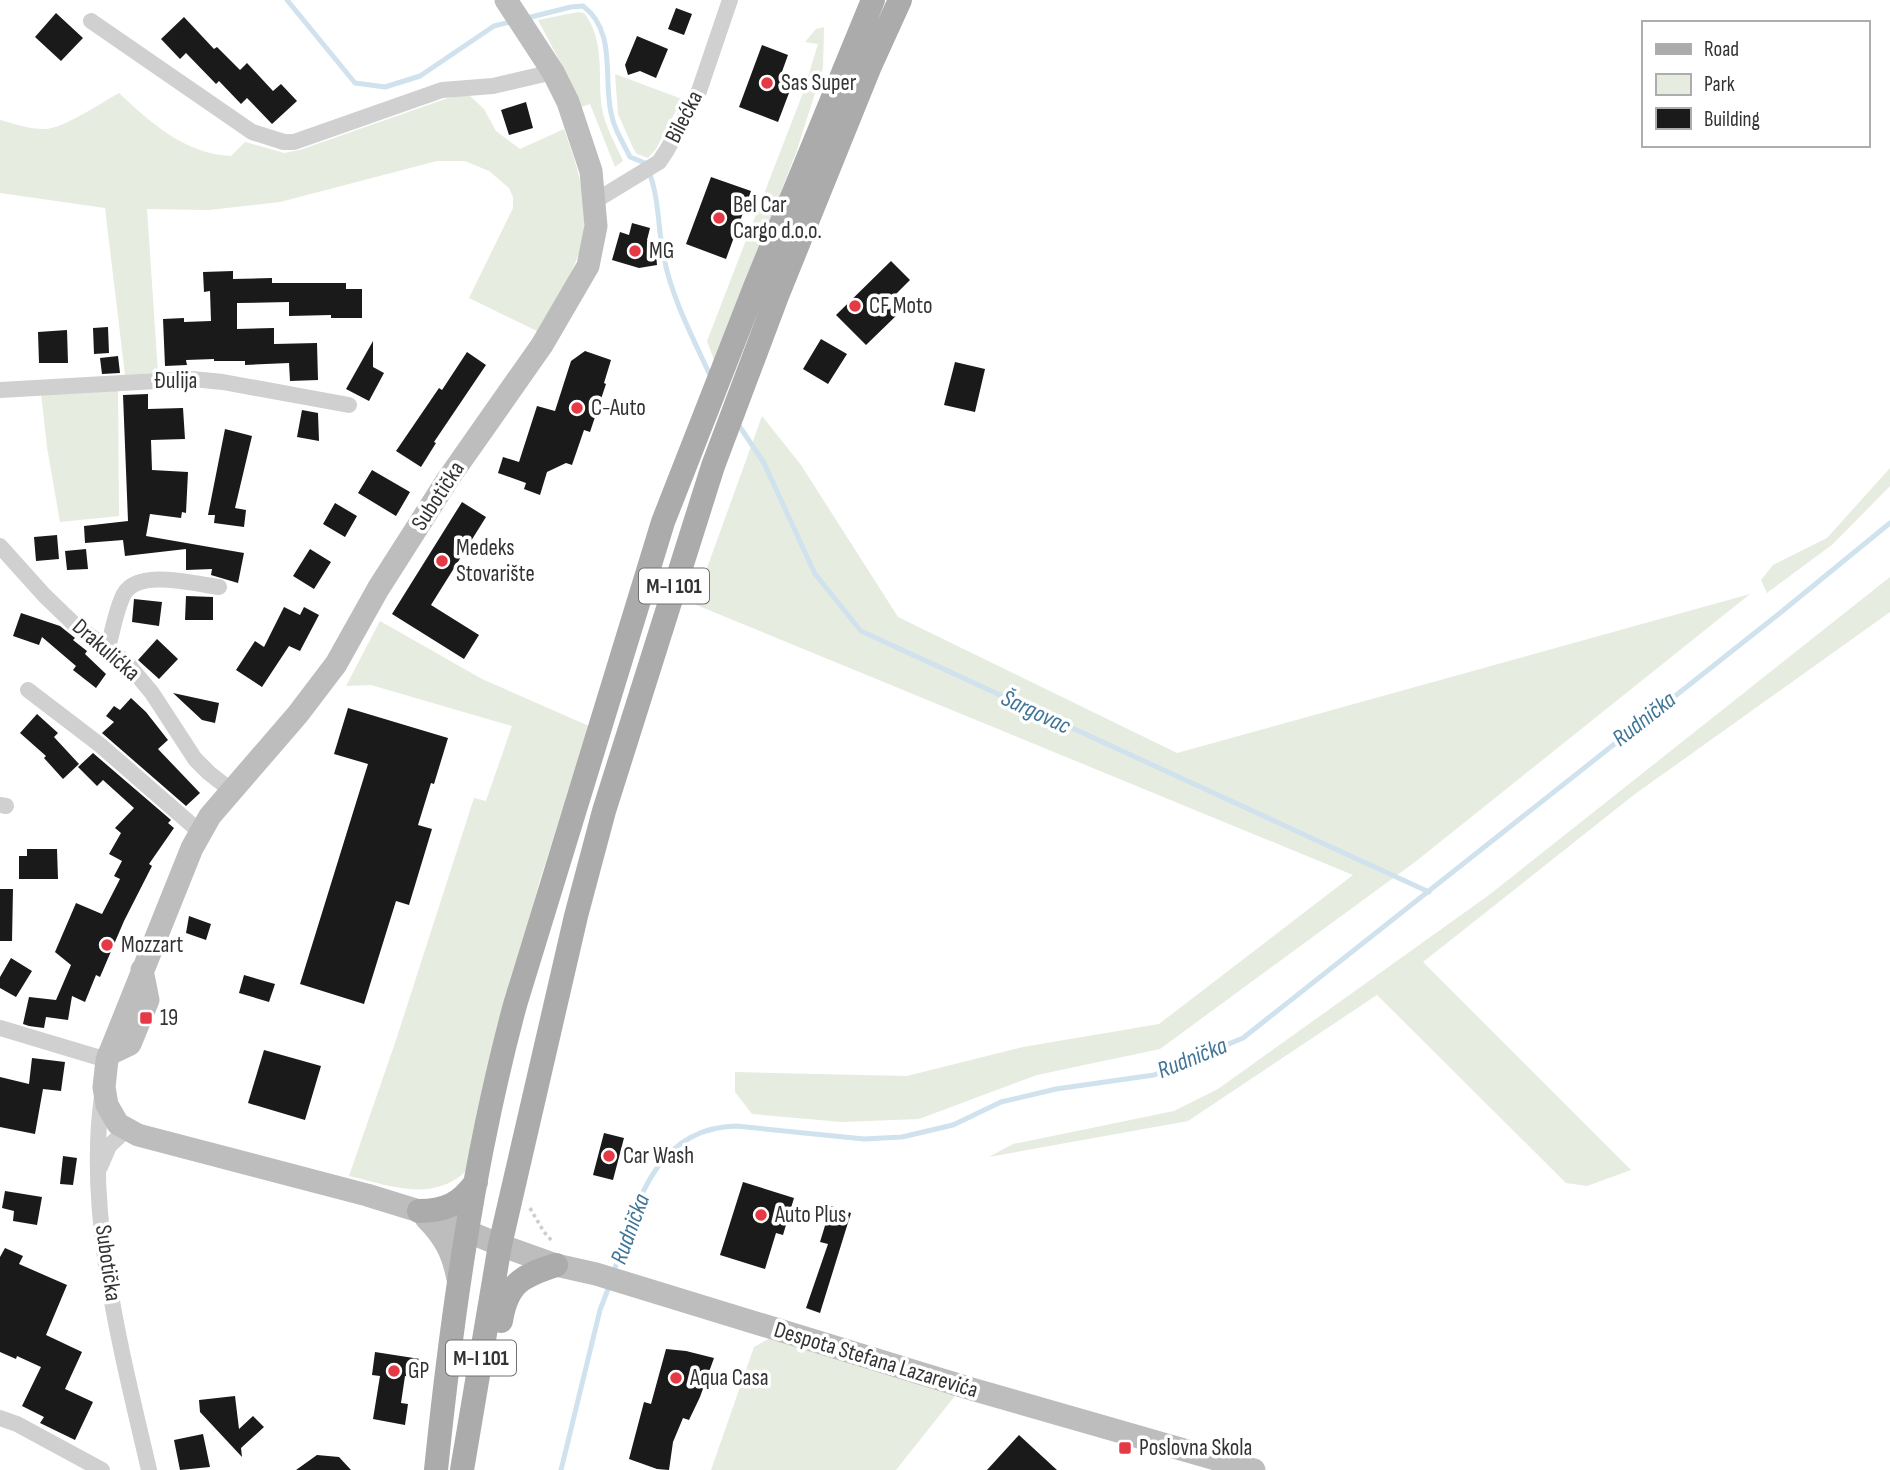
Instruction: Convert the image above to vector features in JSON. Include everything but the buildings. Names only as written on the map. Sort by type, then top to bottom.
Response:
[{"type":"main road","name":"M-I 101","points":[[436,1470],[466,1232],[514,1005],[663,522],[750,300],[873,0]]},
{"type":"main road","name":"M-I 101","points":[[463,1470],[500,1245],[576,916],[604,811],[704,492],[777,296],[870,66],[900,0]]},
{"type":"main road","points":[[419,1211],[433,1211],[455,1204],[476,1182]]},
{"type":"main road","points":[[463,1470],[485,1416],[506,1296],[524,1278],[556,1265]]},
{"type":"street","name":"Subotička","points":[[149,1470],[110,1289],[98,1172],[97,1133],[108,1057],[200,832],[336,664],[378,589],[448,478],[564,311],[588,265],[596,226],[595,201],[591,171],[579,132],[554,72],[506,0]]},
{"type":"street","name":"Bilećka","points":[[595,201],[659,162],[699,91],[730,0]]},
{"type":"street","points":[[92,21],[252,132],[284,142],[294,142],[442,90],[493,86],[554,72]]},
{"type":"street","name":"Đulija","points":[[0,390],[192,379],[223,382],[349,405]]},
{"type":"street","name":"Drakulićka","points":[[0,546],[74,624],[108,647],[140,678],[195,759],[232,791]]},
{"type":"street","points":[[108,647],[125,593],[136,582],[167,580],[219,587]]},
{"type":"street","points":[[28,690],[100,745],[200,832]]},
{"type":"street","points":[[0,1028],[108,1057]]},
{"type":"street","points":[[98,1172],[109,1146],[126,1130],[111,1114],[104,1087]]},
{"type":"street","name":"Despota Stefana Lazarevića","points":[[126,1130],[367,1195],[419,1211],[466,1232],[556,1265],[596,1274],[975,1390],[1254,1470]]},
{"type":"street","points":[[512,1193],[513,1232],[533,1256]]},
{"type":"street","points":[[419,1211],[440,1231],[447,1242],[453,1255],[458,1281]]},
{"type":"street","points":[[0,1418],[17,1424],[102,1470]]},
{"type":"green space","points":[[584,13],[591,24],[598,47],[602,109],[623,161],[615,167],[590,104],[579,108],[565,71],[538,20]]},
{"type":"green space","points":[[824,27],[823,68],[797,150],[715,363],[707,341],[803,93],[818,44],[805,42],[816,29]]},
{"type":"green space","points":[[615,74],[682,99],[656,149],[648,158],[634,150],[618,114]]},
{"type":"green space","points":[[119,93],[156,126],[184,143],[199,150],[231,156],[245,142],[284,153],[300,150],[448,98],[468,94],[484,109],[496,131],[520,149],[564,129],[582,188],[585,219],[580,250],[566,282],[537,331],[469,298],[513,208],[513,197],[509,188],[489,171],[465,161],[437,161],[280,202],[209,210],[147,209],[158,373],[125,375],[105,208],[0,193],[0,120],[33,128],[51,128]]},
{"type":"green space","points":[[118,388],[119,516],[60,522],[41,393]]},
{"type":"green space","points":[[762,416],[801,465],[898,617],[1177,753],[1750,594],[1415,862],[1160,1049],[1037,1075],[919,1119],[842,1122],[752,1114],[735,1092],[735,1072],[907,1076],[1023,1047],[1159,1024],[1353,875],[694,604]]},
{"type":"green space","points":[[1890,468],[1890,486],[1833,544],[1767,593],[1761,580],[1773,565],[1827,538]]},
{"type":"green space","points":[[1890,577],[1890,612],[1635,794],[1423,962],[1631,1170],[1587,1186],[1566,1183],[1377,995],[1188,1121],[989,1157],[1013,1144],[1174,1111],[1218,1089],[1489,895]]},
{"type":"green space","points":[[380,621],[482,679],[589,726],[539,883],[465,1172],[438,1187],[424,1189],[394,1187],[349,1176],[474,798],[486,801],[512,726],[371,685],[346,686]]},
{"type":"green space","points":[[770,1338],[958,1392],[896,1470],[711,1470],[754,1347]]},
{"type":"waterway","points":[[287,0],[355,83],[385,87],[420,76],[494,26],[514,21]]},
{"type":"waterway","points":[[527,18],[583,6],[601,29],[607,58],[609,103],[613,122],[630,157],[645,163],[650,174],[672,288],[709,373]]},
{"type":"waterway","name":"Šargovac","points":[[740,427],[764,463],[815,574],[861,631],[1429,892]]},
{"type":"waterway","name":"Rudnička","points":[[613,1274],[639,1200],[651,1177],[666,1157],[684,1141],[708,1130],[736,1126],[864,1139],[902,1137],[953,1125],[1001,1102],[1056,1089],[1154,1075],[1243,1038],[1890,523]]},
{"type":"waterway","name":"Rudnička","points":[[561,1470],[600,1310],[610,1284]]},
{"type":"place","name":"Sas Super","points":[[767,83]]},
{"type":"place","name":"Bel Car Cargo d.o.o.","points":[[719,218]]},
{"type":"place","name":"MG","points":[[635,251]]},
{"type":"place","name":"CF Moto","points":[[855,306]]},
{"type":"place","name":"C-Auto","points":[[577,408]]},
{"type":"place","name":"Medeks Stovarište","points":[[442,561]]},
{"type":"place","name":"Mozzart","points":[[107,945]]},
{"type":"place","name":"19","points":[[146,1018]]},
{"type":"place","name":"Car Wash","points":[[609,1156]]},
{"type":"place","name":"Auto Plus","points":[[761,1215]]},
{"type":"place","name":"GP","points":[[394,1371]]},
{"type":"place","name":"Aqua Casa","points":[[676,1378]]},
{"type":"place","name":"Poslovna Skola","points":[[1125,1448]]}]
